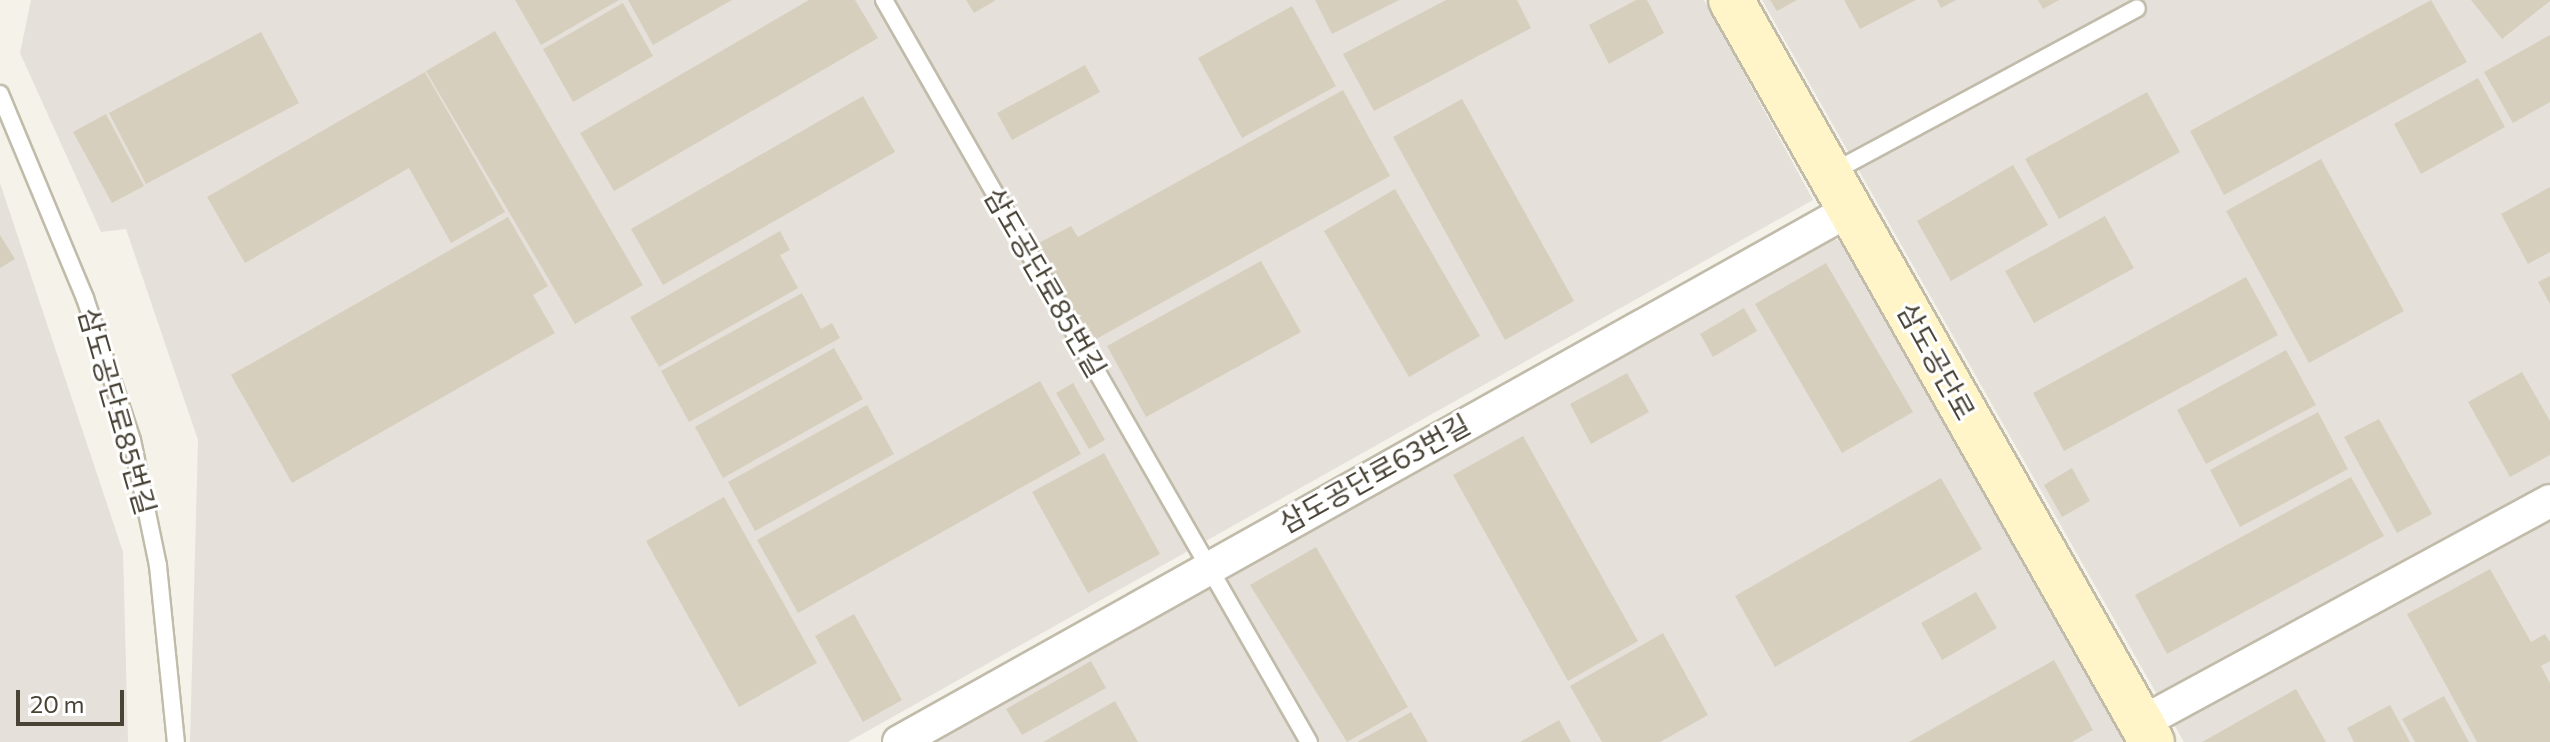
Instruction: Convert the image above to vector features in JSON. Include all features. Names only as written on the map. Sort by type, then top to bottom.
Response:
[{"type":"street","name":"삼도공단로","points":[[1731,0],[2146,733],[2550,501]]},
{"type":"street","name":"삼도공단로63번길","points":[[899,742],[1207,565],[1841,191]]},
{"type":"lane","name":"삼도공단로85번길","points":[[884,0],[1309,742]]},
{"type":"lane","points":[[1841,191],[2137,8]]},
{"type":"lane","name":"삼도공단로85번길","points":[[0,94],[85,298],[132,440],[158,566],[176,742]]},
{"type":"shaded area","points":[[31,0],[1704,0],[1813,200],[848,742],[190,742],[198,440],[126,229],[101,232],[20,53]]},
{"type":"shaded area","points":[[1762,0],[2550,0],[2550,742],[2184,742]]},
{"type":"shaded area","points":[[0,183],[123,552],[128,742],[0,742]]},
{"type":"shaded area","points":[[1833,238],[1846,245],[2127,742],[932,742]]},
{"type":"building","points":[[515,0],[619,0],[541,45]]},
{"type":"building","points":[[628,0],[732,0],[653,45]]},
{"type":"building","points":[[809,0],[855,0],[878,38],[614,191],[580,133]]},
{"type":"building","points":[[966,0],[996,0],[974,13]]},
{"type":"building","points":[[1315,0],[1399,0],[1332,34]]},
{"type":"building","points":[[1446,0],[1517,0],[1531,28],[1374,111],[1343,54]]},
{"type":"building","points":[[1636,0],[1647,0],[1664,33],[1609,64],[1589,25]]},
{"type":"building","points":[[1770,0],[1797,0],[1777,11]]},
{"type":"building","points":[[1844,0],[1916,0],[1860,29]]},
{"type":"building","points":[[1937,0],[1956,0],[1941,8]]},
{"type":"building","points":[[2038,0],[2059,0],[2043,9]]},
{"type":"building","points":[[2431,0],[2467,62],[2224,195],[2190,131]]},
{"type":"building","points":[[2471,0],[2550,0],[2550,1],[2502,39]]},
{"type":"building","points":[[623,3],[653,56],[573,102],[543,49]]},
{"type":"building","points":[[1292,6],[1336,86],[1242,138],[1198,58]]},
{"type":"building","points":[[495,31],[643,285],[575,324],[426,71]]},
{"type":"building","points":[[261,32],[299,103],[146,184],[109,113]]},
{"type":"building","points":[[2550,35],[2550,102],[2513,123],[2484,72]]},
{"type":"building","points":[[1085,65],[1100,92],[1012,140],[997,113]]},
{"type":"building","points":[[425,72],[505,212],[451,243],[409,168],[245,263],[207,197]]},
{"type":"building","points":[[2478,78],[2505,127],[2421,174],[2394,124]]},
{"type":"building","points":[[1343,90],[1390,176],[1089,343],[1035,245],[1071,226],[1078,237]]},
{"type":"building","points":[[2147,92],[2180,152],[2059,219],[2025,159]]},
{"type":"building","points":[[863,96],[895,152],[663,285],[631,229]]},
{"type":"building","points":[[1462,99],[1574,301],[1505,340],[1393,137]]},
{"type":"building","points":[[106,114],[144,186],[112,203],[73,132]]},
{"type":"building","points":[[2321,159],[2404,311],[2309,363],[2226,211]]},
{"type":"building","points":[[2013,165],[2048,225],[1951,281],[1917,221]]},
{"type":"building","points":[[2550,187],[2550,252],[2528,264],[2501,214]]},
{"type":"building","points":[[1395,189],[1480,336],[1409,377],[1324,231]]},
{"type":"building","points":[[2105,216],[2134,268],[2034,323],[2005,271]]},
{"type":"building","points":[[508,217],[548,286],[533,295],[555,333],[292,483],[231,375]]},
{"type":"building","points":[[780,231],[790,250],[780,255],[798,288],[659,367],[630,317]]},
{"type":"building","points":[[0,235],[15,259],[0,268]]},
{"type":"building","points":[[1261,261],[1301,332],[1146,417],[1107,346]]},
{"type":"building","points":[[1826,263],[1913,412],[1842,453],[1755,304]]},
{"type":"building","points":[[2550,276],[2550,304],[2538,282]]},
{"type":"building","points":[[2246,277],[2278,335],[2064,451],[2033,393]]},
{"type":"building","points":[[802,293],[821,329],[832,323],[840,338],[689,422],[661,371]]},
{"type":"building","points":[[1744,308],[1757,331],[1713,357],[1700,334]]},
{"type":"building","points":[[834,348],[863,399],[723,478],[695,427]]},
{"type":"building","points":[[2286,350],[2316,405],[2206,464],[2177,410]]},
{"type":"building","points":[[2522,372],[2550,421],[2550,455],[2510,477],[2468,402]]},
{"type":"building","points":[[1627,373],[1649,412],[1591,444],[1570,404]]},
{"type":"building","points":[[1040,381],[1081,454],[798,613],[757,540]]},
{"type":"building","points":[[1073,383],[1105,440],[1089,449],[1056,393]]},
{"type":"building","points":[[867,405],[894,454],[755,531],[728,482]]},
{"type":"building","points":[[2318,412],[2348,469],[2240,527],[2210,470]]},
{"type":"building","points":[[2379,419],[2432,514],[2397,533],[2344,437]]},
{"type":"building","points":[[1523,436],[1638,641],[1568,681],[1453,475]]},
{"type":"building","points":[[1104,453],[1160,554],[1088,593],[1032,492]]},
{"type":"building","points":[[2072,468],[2090,501],[2062,517],[2044,485]]},
{"type":"building","points":[[2351,477],[2384,536],[2167,654],[2135,595]]},
{"type":"building","points":[[1941,478],[1982,549],[1775,667],[1735,596]]},
{"type":"building","points":[[724,497],[817,663],[739,707],[646,541]]},
{"type":"building","points":[[1316,547],[1408,707],[1347,742],[1250,585]]},
{"type":"building","points":[[2490,569],[2531,642],[2545,634],[2550,642],[2550,661],[2541,666],[2550,683],[2550,742],[2477,742],[2407,614]]},
{"type":"building","points":[[1976,592],[1997,628],[1942,660],[1921,623]]},
{"type":"building","points":[[854,614],[902,700],[863,722],[815,636]]},
{"type":"building","points":[[1663,633],[1708,715],[1660,742],[1602,742],[1570,686]]},
{"type":"building","points":[[2054,660],[2093,730],[2072,742],[1909,742]]},
{"type":"building","points":[[1091,661],[1106,688],[1022,735],[1006,709]]},
{"type":"building","points":[[2296,689],[2326,742],[2202,742]]},
{"type":"building","points":[[2444,696],[2469,742],[2415,742],[2402,719]]},
{"type":"building","points":[[1115,701],[1138,742],[1043,742]]},
{"type":"building","points":[[2390,705],[2410,742],[2354,742],[2347,728]]},
{"type":"building","points":[[1411,712],[1428,742],[1357,742]]},
{"type":"building","points":[[1559,720],[1571,742],[1520,742]]}]
